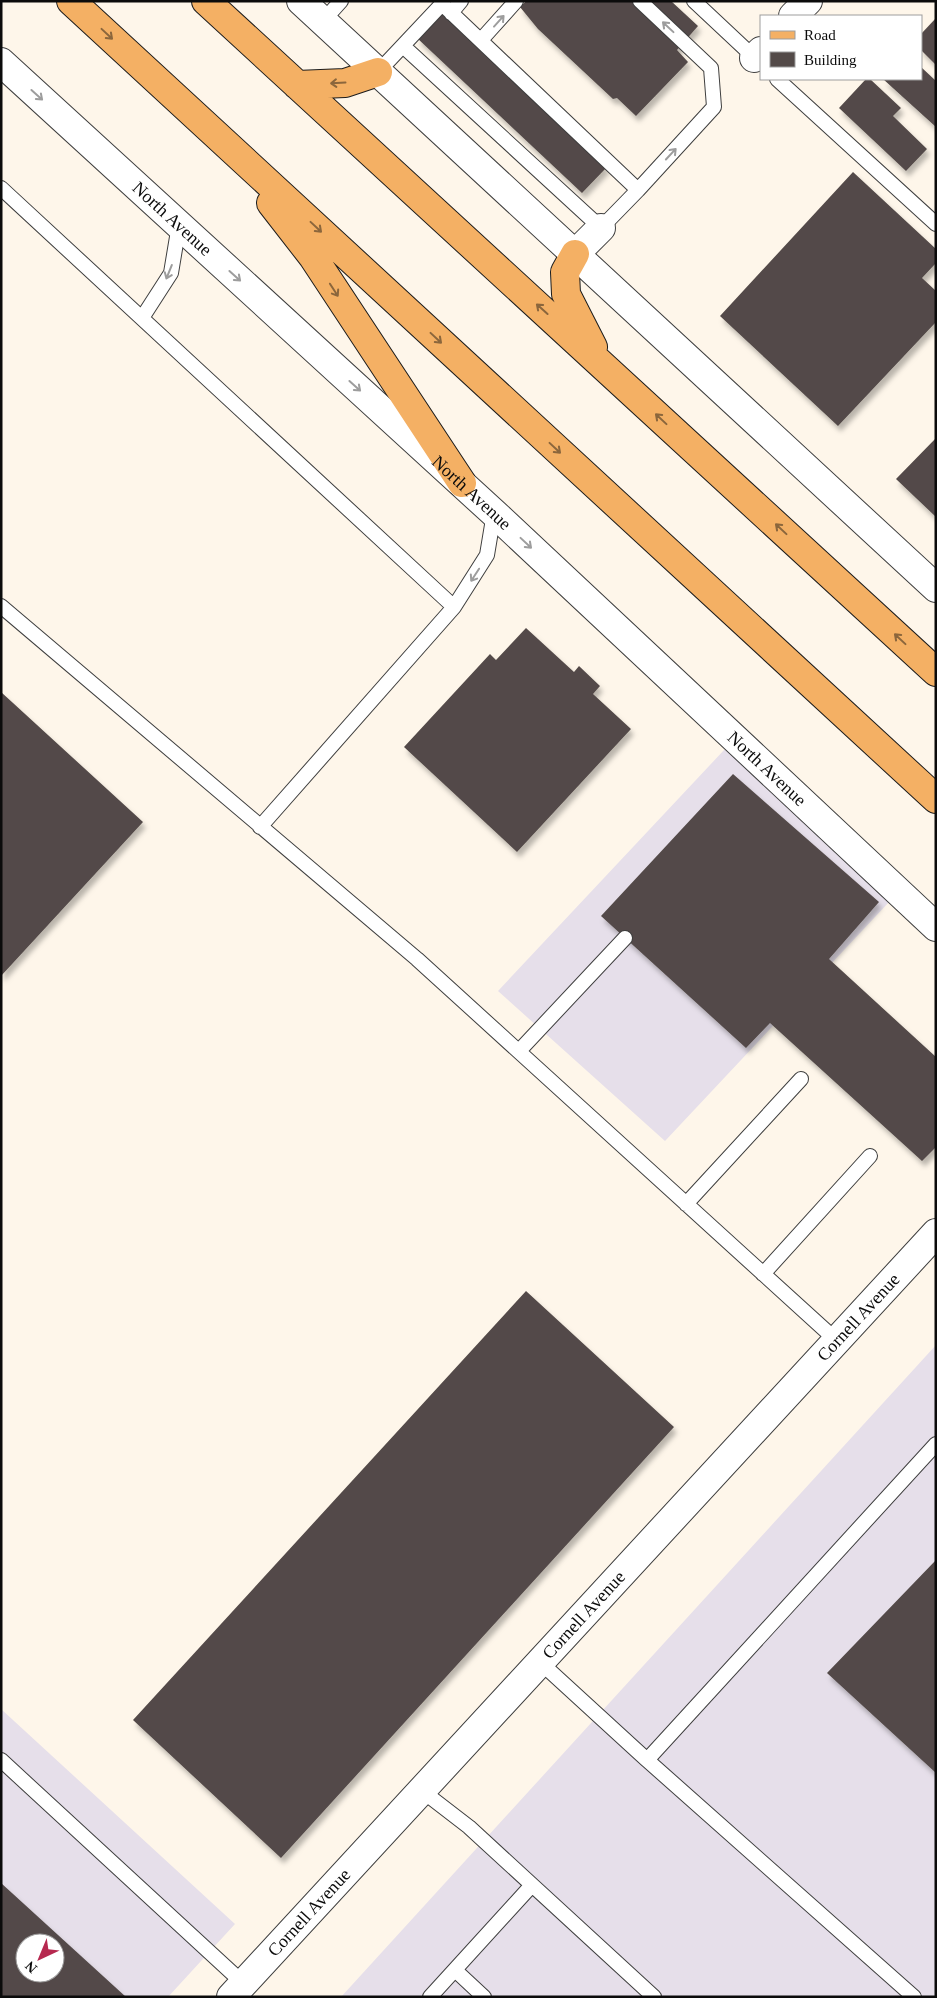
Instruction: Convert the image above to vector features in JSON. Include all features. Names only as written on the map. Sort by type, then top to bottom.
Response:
[{"type":"main road","points":[[71,1],[936,799]]},
{"type":"main road","points":[[206,1],[936,672]]},
{"type":"main road","points":[[297,85],[345,84],[378,72]]},
{"type":"main road","points":[[220,139],[313,257],[462,483]]},
{"type":"main road","points":[[575,254],[565,272],[566,294],[602,364]]},
{"type":"street","points":[[301,1],[936,588]]},
{"type":"street","points":[[795,15],[808,1]]},
{"type":"street","name":"North Avenue","points":[[1,62],[462,483],[936,927]]},
{"type":"street","points":[[575,254],[601,228]]},
{"type":"street","name":"Cornell Avenue","points":[[237,1990],[936,1233]]},
{"type":"lane","points":[[322,21],[341,1]]},
{"type":"lane","points":[[378,72],[444,6],[462,1]]},
{"type":"lane","points":[[481,40],[516,1]]},
{"type":"lane","points":[[403,46],[601,228],[714,107],[711,68],[640,1]]},
{"type":"lane","points":[[694,1],[759,58]]},
{"type":"lane","points":[[444,6],[638,190]]},
{"type":"lane","points":[[778,80],[936,224]]},
{"type":"lane","points":[[1,188],[454,607]]},
{"type":"lane","points":[[142,318],[171,273],[179,225]]},
{"type":"lane","points":[[260,827],[454,607],[487,555],[494,513]]},
{"type":"lane","points":[[1,606],[417,959],[836,1340]]},
{"type":"lane","points":[[519,1052],[625,938]]},
{"type":"lane","points":[[686,1204],[800,1079]]},
{"type":"lane","points":[[763,1274],[870,1156]]},
{"type":"lane","points":[[647,1760],[936,1444]]},
{"type":"lane","points":[[540,1662],[647,1760],[914,1997]]},
{"type":"lane","points":[[1,1760],[237,1990]]},
{"type":"lane","points":[[421,1790],[469,1827],[654,1997]]},
{"type":"lane","points":[[430,1997],[532,1885]]},
{"type":"lane","points":[[454,1970],[484,1997]]},
{"type":"shaded area","points":[[725,749],[890,901],[665,1141],[498,991]]},
{"type":"shaded area","points":[[936,1345],[936,1997],[341,1997]]},
{"type":"shaded area","points":[[1,1709],[235,1924],[168,1997],[1,1997]]},
{"type":"building","points":[[526,1],[671,1],[698,26],[677,50],[688,62],[636,116],[617,98],[613,99],[538,29],[520,7]]},
{"type":"building","points":[[443,11],[607,167],[582,193],[417,38]]},
{"type":"building","points":[[936,18],[936,65],[922,51],[922,33]]},
{"type":"building","points":[[922,68],[936,81],[936,127],[884,80],[922,80]]},
{"type":"building","points":[[865,80],[871,80],[901,108],[893,116],[927,149],[906,171],[839,108]]},
{"type":"building","points":[[853,172],[936,249],[936,263],[922,278],[936,291],[936,322],[838,426],[720,316]]},
{"type":"building","points":[[936,438],[936,517],[896,479]]},
{"type":"building","points":[[526,628],[574,672],[579,666],[600,686],[593,694],[631,729],[517,852],[404,747],[490,654],[496,660]]},
{"type":"building","points":[[1,692],[143,822],[1,976]]},
{"type":"building","points":[[733,774],[879,902],[829,959],[936,1057],[936,1147],[922,1161],[770,1023],[746,1048],[601,916]]},
{"type":"building","points":[[526,1291],[674,1427],[281,1858],[133,1720]]},
{"type":"building","points":[[936,1560],[936,1773],[827,1673]]},
{"type":"building","points":[[1,1883],[56,1933],[15,1933],[15,1983],[65,1983],[65,1941],[126,1997],[1,1997]]}]
